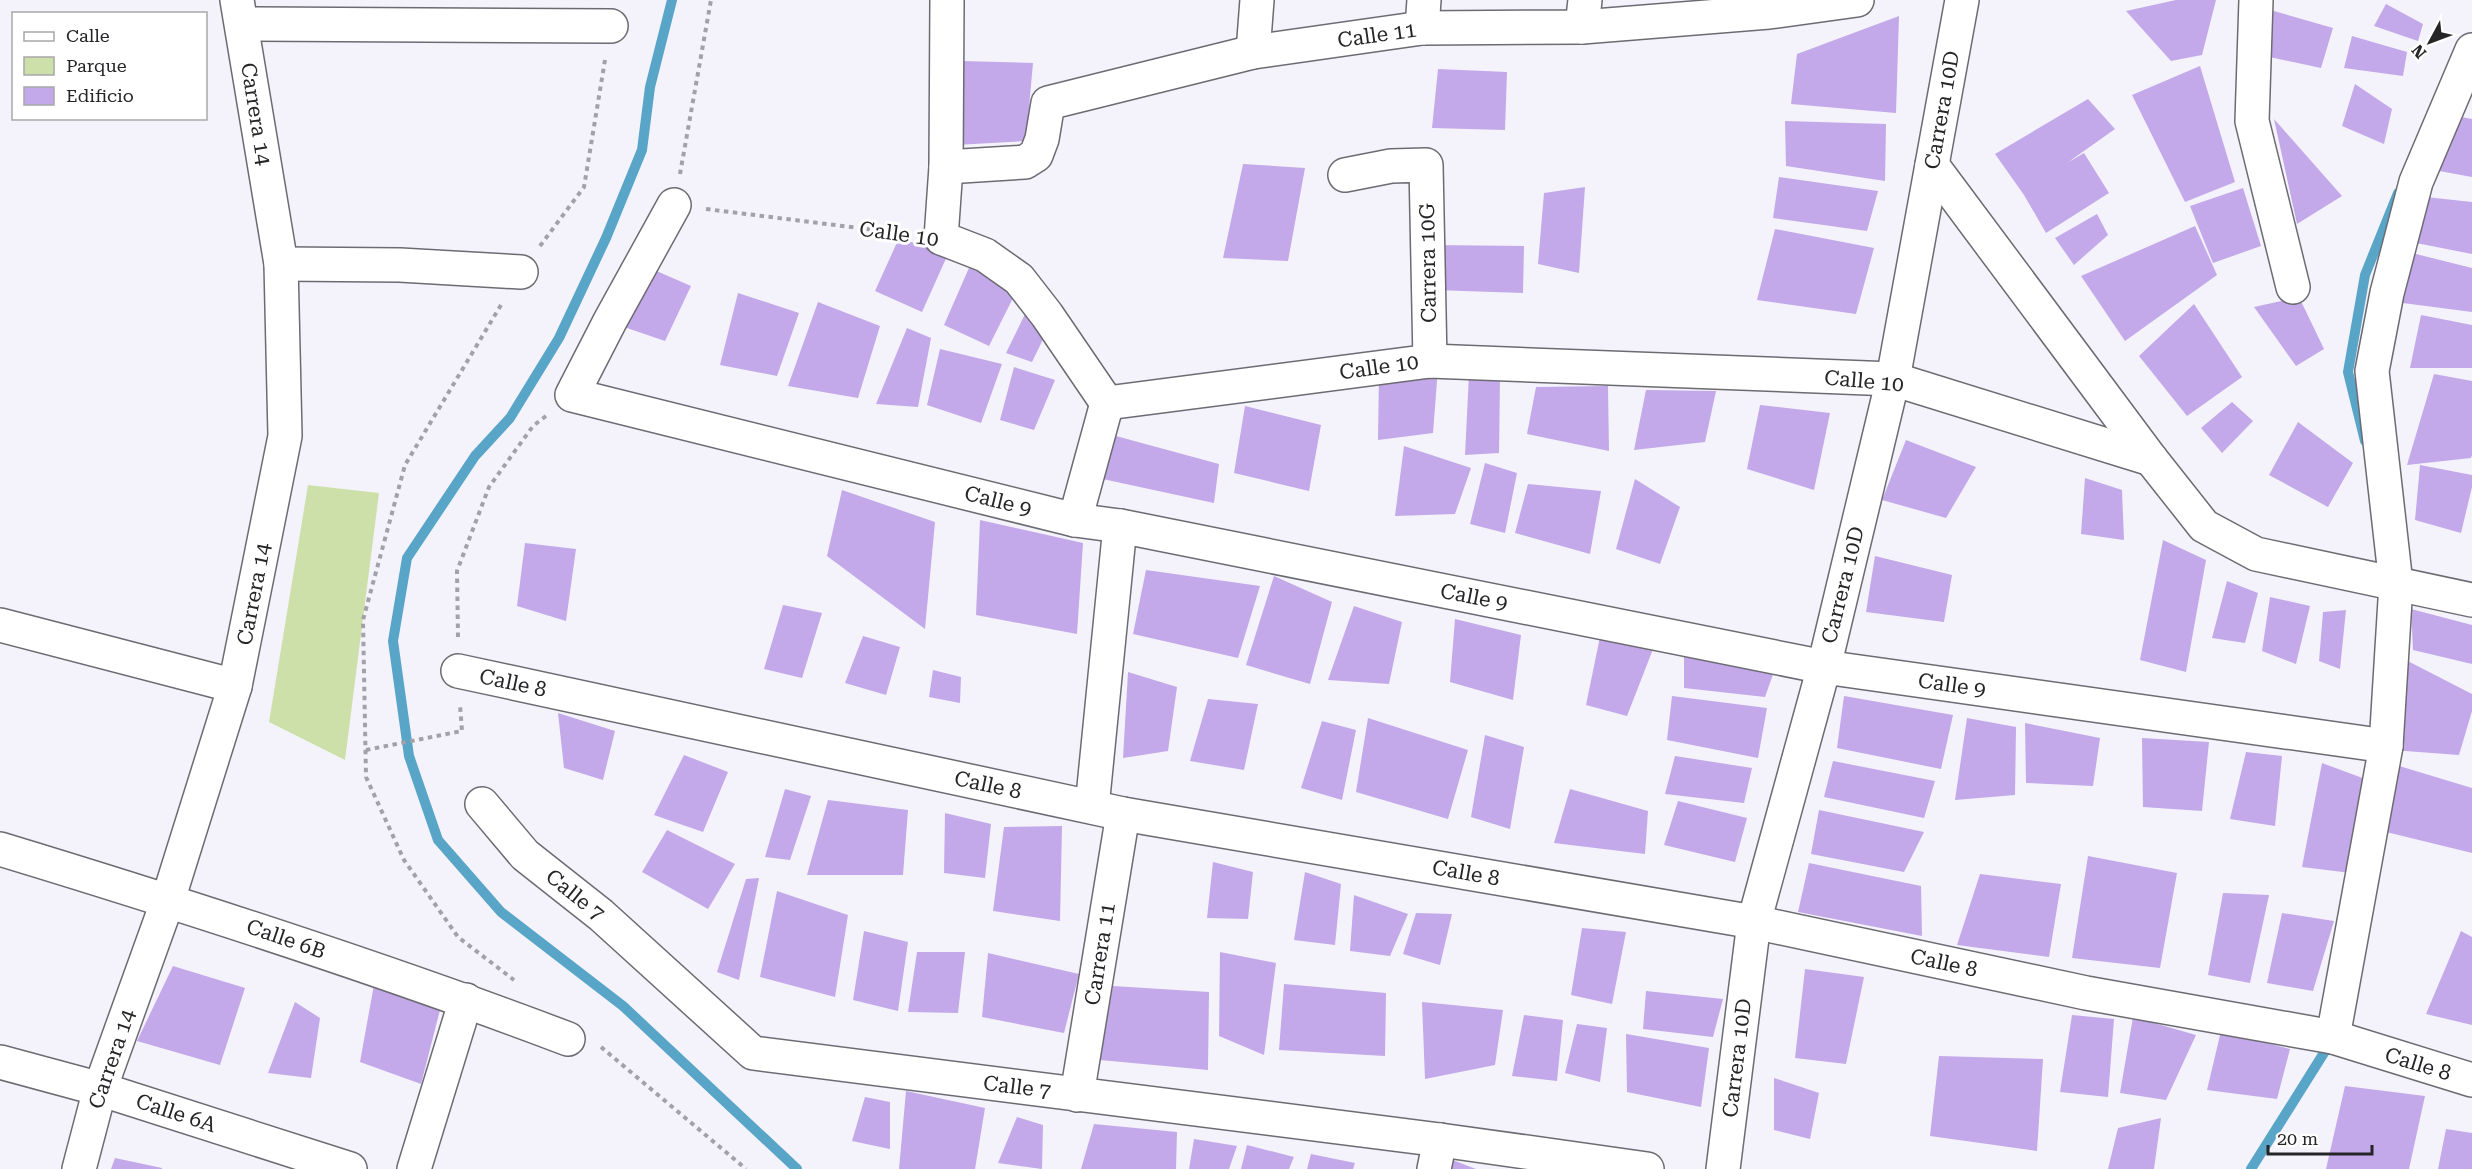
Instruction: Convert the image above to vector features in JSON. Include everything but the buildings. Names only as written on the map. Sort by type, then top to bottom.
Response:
[{"type":"street","points":[[941,238],[946,167],[947,0]]},
{"type":"street","points":[[1254,52],[1257,0]]},
{"type":"street","name":"Calle 11","points":[[946,167],[1025,162],[1036,155],[1042,139],[1048,103],[1254,52],[1423,14],[1583,14],[1857,0]]},
{"type":"street","name":"Carrera 10D","points":[[1723,1169],[1754,922],[1824,667],[1893,379],[1962,0]]},
{"type":"street","points":[[2256,0],[2252,121],[2293,287]]},
{"type":"street","points":[[240,12],[611,26]]},
{"type":"street","name":"Carrera 14","points":[[80,1169],[100,1089],[168,900],[235,686],[285,436],[281,264],[240,12]]},
{"type":"street","points":[[2333,1037],[2386,746],[2396,584],[2372,371],[2387,293],[2416,182],[2472,50]]},
{"type":"street","name":"Carrera 10G","points":[[1345,175],[1391,166],[1426,165],[1430,361]]},
{"type":"street","points":[[1932,165],[2151,459],[2204,526],[2256,554],[2472,600]]},
{"type":"street","points":[[572,395],[674,205]]},
{"type":"street","name":"Calle 10","points":[[941,238],[986,255],[1019,279],[1047,315],[1107,404],[1430,361],[1893,379],[2151,459]]},
{"type":"street","points":[[281,264],[400,265],[521,272]]},
{"type":"street","name":"Calle 9","points":[[572,395],[1075,520],[1120,526],[1824,667],[2386,746]]},
{"type":"street","points":[[1075,520],[1107,404]]},
{"type":"street","name":"Carrera 11","points":[[1077,1095],[1108,811],[1120,526]]},
{"type":"street","points":[[0,625],[235,686]]},
{"type":"street","name":"Calle 8","points":[[458,671],[1108,811],[1754,922],[2086,993],[2333,1037],[2472,1080]]},
{"type":"street","name":"Calle 7","points":[[482,804],[525,855],[601,915],[753,1053],[1077,1095],[1437,1154],[1647,1169]]},
{"type":"street","name":"Calle 6B","points":[[0,849],[168,900],[466,1000],[583,1042]]},
{"type":"street","points":[[414,1169],[466,1000]]},
{"type":"street","name":"Calle 6A","points":[[0,1062],[100,1089],[350,1169]]},
{"type":"path","points":[[674,205],[711,0]]},
{"type":"path","points":[[523,987],[458,937],[404,860],[366,777],[363,620],[405,465],[521,272],[584,187],[611,26]]},
{"type":"path","name":"Calle 10","points":[[674,205],[941,238]]},
{"type":"path","points":[[366,750],[462,731],[458,671],[457,571],[489,487],[533,426],[572,395]]},
{"type":"path","points":[[583,1042],[746,1169]]},
{"type":"green space","points":[[308,485],[379,493],[345,760],[269,722]]},
{"type":"waterway","points":[[672,0],[650,87],[642,150],[606,238],[559,338],[510,418],[475,456],[407,558],[393,641],[409,756],[438,840],[501,912],[623,1006],[797,1169]]},
{"type":"waterway","points":[[2365,441],[2348,372],[2365,275],[2398,193]]},
{"type":"waterway","points":[[2251,1169],[2327,1048],[2330,1039]]}]
